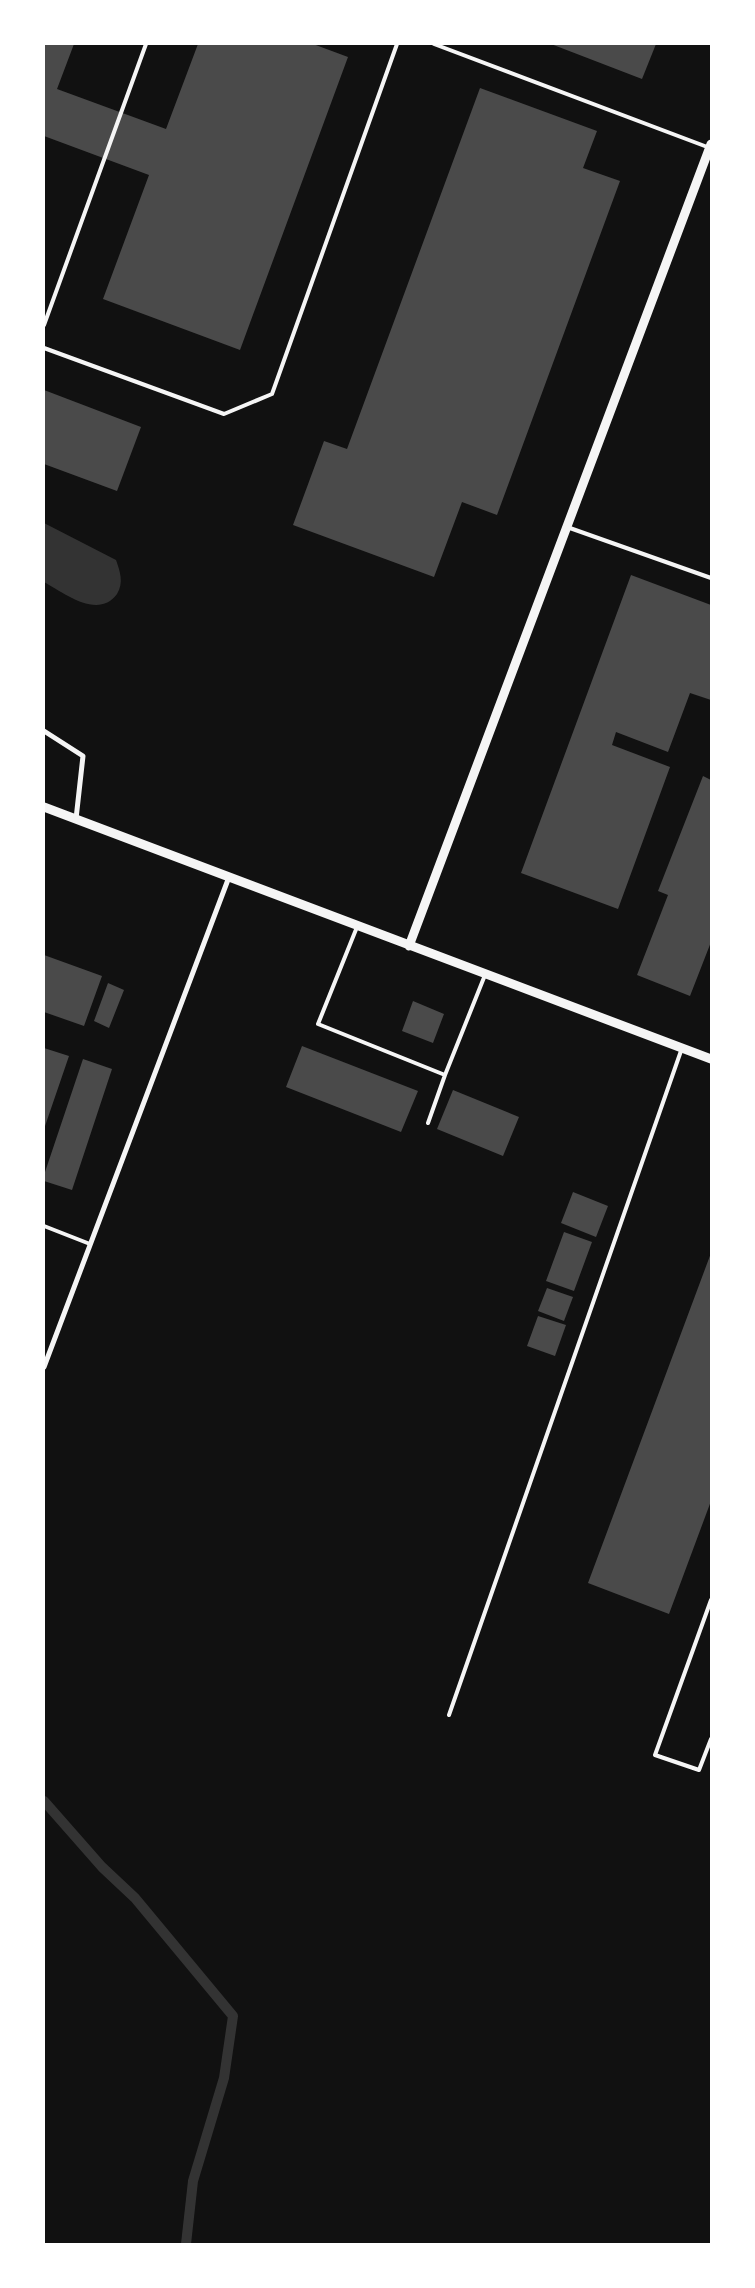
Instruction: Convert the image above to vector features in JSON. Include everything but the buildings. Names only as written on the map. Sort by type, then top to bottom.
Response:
[{"type":"street","points":[[409,946],[710,146]]},
{"type":"street","points":[[44,731],[83,756],[76,819]]},
{"type":"street","points":[[44,806],[485,975],[711,1059]]},
{"type":"street","points":[[44,1367],[229,877]]},
{"type":"lane","points":[[44,325],[146,44]]},
{"type":"lane","points":[[44,348],[224,414],[272,394],[397,44]]},
{"type":"lane","points":[[434,44],[710,146]]},
{"type":"lane","points":[[567,527],[711,578]]},
{"type":"lane","points":[[357,926],[318,1024],[445,1075]]},
{"type":"lane","points":[[428,1123],[485,975]]},
{"type":"lane","points":[[449,1714],[682,1048]]},
{"type":"lane","points":[[44,1226],[90,1244]]},
{"type":"lane","points":[[711,1600],[655,1754],[699,1770],[711,1739]]},
{"type":"shaded area","points":[[44,523],[116,560],[121,581],[117,594],[109,601],[100,605],[91,605],[81,602],[44,582]]},
{"type":"waterway","points":[[44,1801],[102,1867],[135,1898],[233,2016],[224,2078],[193,2181],[186,2244]]}]
